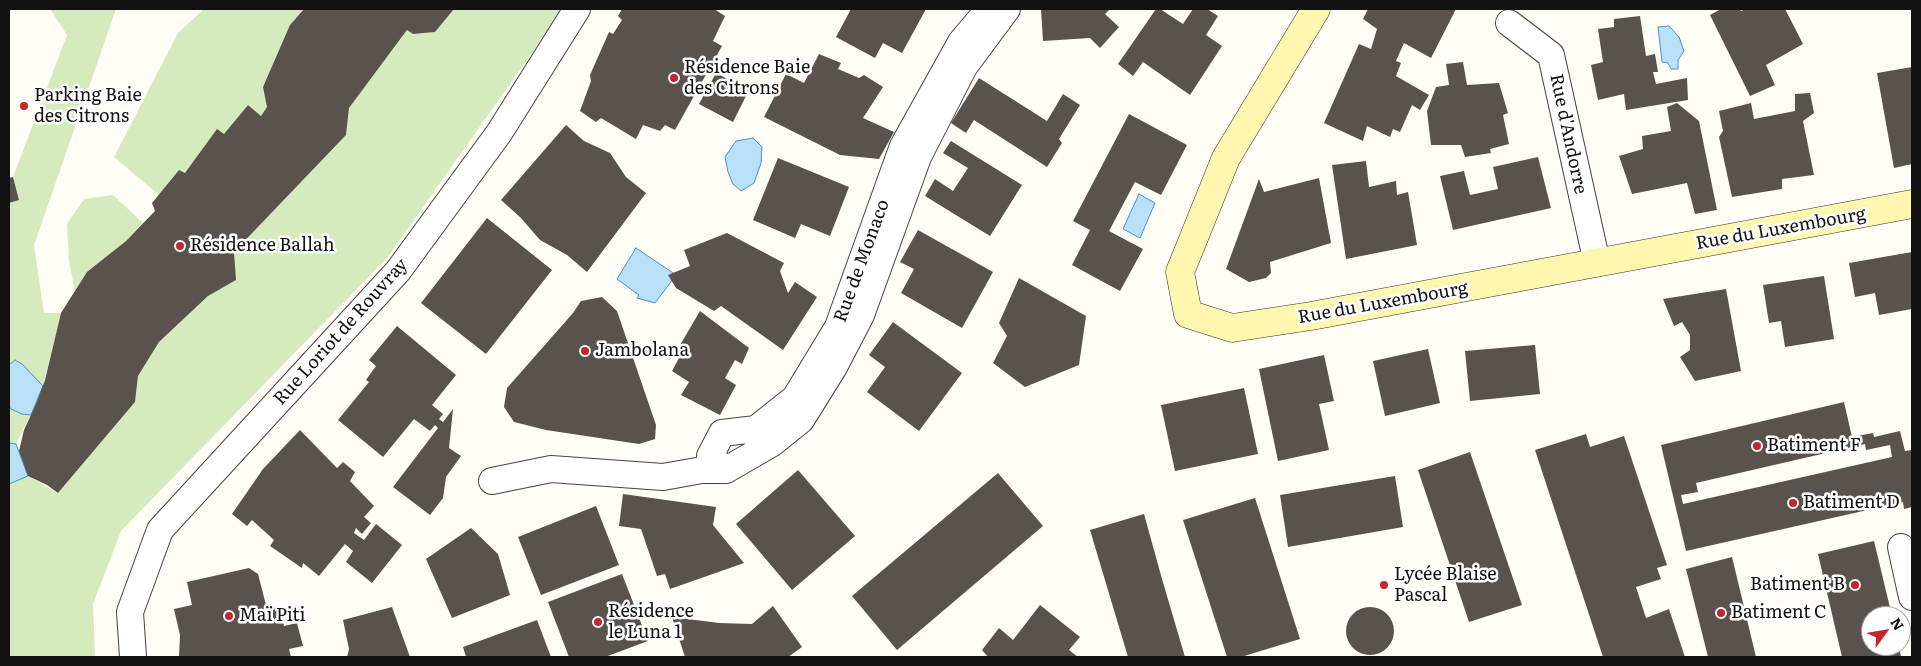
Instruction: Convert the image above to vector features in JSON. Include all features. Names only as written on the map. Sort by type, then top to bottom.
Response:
[{"type":"street","name":"Rue Loriot de Rouvray","points":[[132,657],[130,612],[160,530],[398,271],[498,133],[577,9]]},
{"type":"street","name":"Rue de Monaco","points":[[726,470],[710,456],[722,433],[756,428],[795,398],[838,327],[903,146],[961,42],[988,9]]},
{"type":"street","name":"Rue de Monaco","points":[[492,481],[551,469],[663,477],[702,470],[726,470],[772,444],[801,420],[834,367],[861,315],[918,157],[964,67],[1007,9]]},
{"type":"street","name":"Rue du Luxembourg","points":[[1316,9],[1226,158],[1180,272],[1188,314],[1232,328],[1311,316],[1912,204]]},
{"type":"street","name":"Rue d'Andorre","points":[[1509,24],[1551,55],[1597,263]]},
{"type":"street","points":[[1901,547],[1912,597]]},
{"type":"green space","points":[[50,9],[115,9],[34,245],[44,313],[61,313],[43,386],[16,444],[28,476],[58,493],[135,402],[138,376],[159,342],[208,296],[235,280],[234,252],[346,135],[349,108],[407,30],[414,34],[435,32],[454,9],[563,9],[387,258],[121,531],[93,604],[95,657],[9,657],[9,203],[19,200],[13,177],[67,35]]},
{"type":"green space","points":[[204,9],[304,9],[290,25],[272,69],[267,107],[261,116],[248,105],[224,134],[185,173],[179,170],[159,195],[114,157],[178,33]]},
{"type":"green space","points":[[113,195],[143,223],[75,292],[69,261],[67,224],[84,199]]},
{"type":"water","points":[[1669,26],[1679,37],[1684,51],[1678,60],[1678,69],[1671,69],[1668,63],[1662,62],[1658,27]]},
{"type":"water","points":[[753,138],[762,147],[761,163],[754,183],[741,191],[733,184],[725,157],[736,141]]},
{"type":"water","points":[[1139,194],[1155,203],[1140,238],[1123,229]]},
{"type":"water","points":[[636,248],[676,275],[655,303],[637,298],[639,295],[617,279]]},
{"type":"water","points":[[15,360],[22,364],[43,386],[31,415],[22,414],[11,409],[9,406],[9,365]]},
{"type":"water","points":[[9,443],[16,444],[28,476],[9,484]]},
{"type":"building","name":"Résidence Ballah","points":[[304,9],[454,9],[435,32],[413,34],[407,30],[349,108],[346,135],[234,252],[236,280],[208,296],[159,342],[138,376],[135,402],[58,493],[47,485],[28,476],[19,451],[24,430],[45,380],[61,313],[87,272],[126,241],[155,211],[152,203],[179,170],[185,173],[217,129],[224,134],[248,105],[261,116],[267,107],[263,87],[290,25]]},
{"type":"building","points":[[622,9],[714,9],[725,16],[713,41],[722,46],[675,130],[665,125],[660,131],[643,125],[636,139],[601,118],[596,122],[580,111],[591,81],[590,75],[609,32],[613,34],[622,20],[618,16]]},
{"type":"building","points":[[851,9],[926,9],[902,53],[883,43],[875,58],[836,37]]},
{"type":"building","points":[[1041,9],[1110,9],[1105,14],[1119,27],[1100,48],[1090,38],[1043,41]]},
{"type":"building","points":[[1156,9],[1160,9],[1183,24],[1193,9],[1207,9],[1218,16],[1206,35],[1222,46],[1190,95],[1143,62],[1133,76],[1118,64]]},
{"type":"building","points":[[1368,9],[1456,9],[1431,58],[1404,43],[1396,61],[1401,63],[1396,76],[1429,95],[1420,110],[1412,105],[1400,132],[1393,129],[1390,137],[1367,126],[1363,141],[1324,123],[1359,44],[1371,49],[1377,29],[1363,19]]},
{"type":"building","points":[[1721,9],[1740,9],[1741,11],[1745,9],[1785,9],[1803,44],[1766,65],[1775,85],[1750,96],[1710,15]]},
{"type":"building","points":[[1640,16],[1646,56],[1655,54],[1658,72],[1653,72],[1656,84],[1687,78],[1688,100],[1626,110],[1624,94],[1598,100],[1591,65],[1603,62],[1598,29],[1614,27],[1614,19]]},
{"type":"building","points":[[819,54],[841,63],[838,69],[859,78],[864,75],[883,87],[863,118],[894,132],[879,159],[840,155],[764,117],[786,74],[804,83]]},
{"type":"building","points":[[1463,62],[1467,85],[1499,83],[1508,113],[1503,115],[1509,144],[1490,149],[1491,153],[1465,157],[1461,145],[1431,145],[1427,111],[1436,87],[1449,85],[1446,64]]},
{"type":"building","points":[[1912,67],[1912,164],[1894,168],[1877,73]]},
{"type":"building","points":[[716,73],[749,90],[733,122],[699,104]]},
{"type":"building","points":[[979,78],[1047,121],[1063,94],[1080,105],[1059,139],[1062,143],[1047,167],[974,120],[966,133],[951,123]]},
{"type":"building","points":[[1810,93],[1814,113],[1803,121],[1814,175],[1782,179],[1782,189],[1732,197],[1719,137],[1723,131],[1719,111],[1751,103],[1754,119],[1795,111],[1795,94]]},
{"type":"building","points":[[1677,103],[1699,121],[1717,210],[1695,214],[1687,183],[1632,194],[1619,156],[1643,149],[1642,136],[1671,131],[1667,107]]},
{"type":"building","points":[[1129,114],[1187,145],[1161,195],[1135,182],[1109,231],[1143,249],[1120,291],[1072,265],[1090,230],[1073,221]]},
{"type":"building","points":[[566,125],[584,141],[610,153],[626,177],[646,193],[587,272],[567,255],[540,240],[521,218],[501,200]]},
{"type":"building","points":[[951,141],[1022,185],[990,236],[925,196],[935,179],[953,191],[968,168],[943,153]]},
{"type":"building","points":[[1538,157],[1551,208],[1453,230],[1440,176],[1464,171],[1470,195],[1498,189],[1493,167]]},
{"type":"building","points":[[778,158],[849,187],[830,236],[801,224],[795,238],[753,220]]},
{"type":"building","points":[[1366,161],[1369,187],[1396,181],[1397,195],[1408,192],[1417,245],[1346,259],[1332,165]]},
{"type":"building","points":[[13,177],[19,200],[9,203],[9,178]]},
{"type":"building","points":[[1319,178],[1331,243],[1270,262],[1271,273],[1266,278],[1249,282],[1226,269],[1259,179],[1264,192]]},
{"type":"building","points":[[487,218],[552,270],[486,354],[421,303]]},
{"type":"building","points":[[918,230],[993,272],[962,328],[901,293],[914,269],[900,262]]},
{"type":"building","points":[[727,233],[784,263],[780,271],[788,293],[795,282],[817,297],[783,350],[721,306],[714,311],[676,288],[668,275],[690,266],[684,250]]},
{"type":"building","points":[[1912,252],[1912,309],[1879,315],[1875,293],[1855,297],[1849,263]]},
{"type":"building","points":[[1824,276],[1834,339],[1785,347],[1781,321],[1769,323],[1763,285]]},
{"type":"building","points":[[1019,278],[1086,316],[1079,365],[1025,387],[993,363],[1007,336],[999,323]]},
{"type":"building","points":[[1726,289],[1741,371],[1695,381],[1680,357],[1690,350],[1690,335],[1682,322],[1674,326],[1663,299]]},
{"type":"building","name":"Jambolana","points":[[602,297],[617,311],[656,425],[655,439],[639,444],[546,430],[514,422],[504,407],[507,388],[573,313],[581,301]]},
{"type":"building","points":[[700,311],[749,348],[742,364],[735,360],[725,378],[736,385],[720,415],[681,395],[689,382],[672,371],[680,356],[676,352]]},
{"type":"building","points":[[893,322],[962,373],[919,431],[867,392],[885,367],[869,355]]},
{"type":"building","points":[[397,326],[456,375],[432,405],[443,414],[439,419],[443,422],[453,409],[449,448],[461,456],[446,477],[443,498],[430,515],[393,487],[438,428],[435,425],[430,431],[414,419],[383,457],[338,420],[369,382],[366,380],[376,366],[369,360]]},
{"type":"building","points":[[1535,345],[1540,394],[1470,401],[1465,351]]},
{"type":"building","points":[[1428,349],[1440,403],[1385,416],[1373,361]]},
{"type":"building","points":[[1324,355],[1334,401],[1319,404],[1329,450],[1278,461],[1259,369]]},
{"type":"building","points":[[1244,388],[1258,454],[1175,471],[1161,405]]},
{"type":"building","points":[[1844,402],[1852,437],[1873,433],[1874,437],[1900,431],[1905,451],[1912,450],[1912,507],[1904,509],[1903,502],[1686,551],[1661,445]],"holes":[[[1865,444],[1866,450],[1890,445],[1892,457],[1683,504],[1681,495],[1698,492],[1696,483]]]},
{"type":"building","points":[[300,430],[337,468],[343,462],[355,472],[350,481],[374,506],[364,517],[371,523],[362,534],[356,528],[354,533],[364,540],[376,524],[402,545],[372,583],[346,562],[353,551],[345,544],[319,576],[303,563],[302,568],[270,546],[274,540],[252,520],[247,526],[232,514],[263,469]]},
{"type":"building","points":[[1586,434],[1590,447],[1624,436],[1667,565],[1657,568],[1661,579],[1636,587],[1646,618],[1669,609],[1685,657],[1603,657],[1535,450]]},
{"type":"building","points":[[1470,452],[1522,605],[1469,622],[1418,470]]},
{"type":"building","points":[[798,470],[855,536],[792,590],[736,524]]},
{"type":"building","points":[[998,473],[1043,526],[897,650],[852,596]]},
{"type":"building","points":[[1395,476],[1403,527],[1288,547],[1280,495]]},
{"type":"building","points":[[623,494],[716,507],[713,525],[744,563],[670,589],[665,574],[657,576],[641,529],[619,526]]},
{"type":"building","points":[[1255,498],[1300,639],[1241,657],[1227,657],[1183,520]]},
{"type":"building","points":[[596,506],[619,565],[541,595],[518,537]]},
{"type":"building","points":[[1144,514],[1185,657],[1128,657],[1090,530]]},
{"type":"building","points":[[471,528],[498,554],[510,595],[452,618],[426,559]]},
{"type":"building","name":"Batiment B","points":[[1874,541],[1890,606],[1861,606],[1861,656],[1901,657],[1842,657],[1818,554]]},
{"type":"building","name":"Batiment C","points":[[1732,557],[1756,657],[1708,657],[1686,569]]},
{"type":"building","name":"Maï Piti","points":[[249,568],[258,574],[267,609],[279,606],[284,626],[297,623],[303,646],[289,649],[291,657],[179,657],[180,635],[174,609],[192,605],[187,582]]},
{"type":"building","name":"Résidence le Luna 1","points":[[622,574],[648,641],[605,657],[569,657],[548,602]]},
{"type":"building","points":[[1040,605],[1080,637],[1069,650],[1078,657],[988,657],[982,650],[999,628],[1013,640]]},
{"type":"building","points":[[773,606],[802,647],[788,657],[685,657],[672,617],[719,623],[752,624]]},
{"type":"building","points":[[392,607],[410,657],[347,657],[349,649],[343,620]]},
{"type":"building","points":[[1370,607],[1379,609],[1387,614],[1392,622],[1394,631],[1392,640],[1387,648],[1379,653],[1370,655],[1361,653],[1353,648],[1348,640],[1346,631],[1348,622],[1353,614],[1361,609]]},
{"type":"building","points":[[537,620],[551,657],[466,657],[463,647]]},
{"type":"place","name":"Résidence Baie des Citrons","points":[[674,78]]},
{"type":"place","name":"Parking Baie des Citrons","points":[[24,106]]},
{"type":"place","name":"Résidence Ballah","points":[[180,246]]},
{"type":"place","name":"Jambolana","points":[[585,351]]},
{"type":"place","name":"Batiment F","points":[[1757,446]]},
{"type":"place","name":"Batiment D","points":[[1793,503]]},
{"type":"place","name":"Lycée Blaise Pascal","points":[[1384,585]]},
{"type":"place","name":"Batiment B","points":[[1855,585]]},
{"type":"place","name":"Batiment C","points":[[1721,613]]},
{"type":"place","name":"Maï Piti","points":[[229,616]]},
{"type":"place","name":"Résidence le Luna 1","points":[[598,622]]}]
